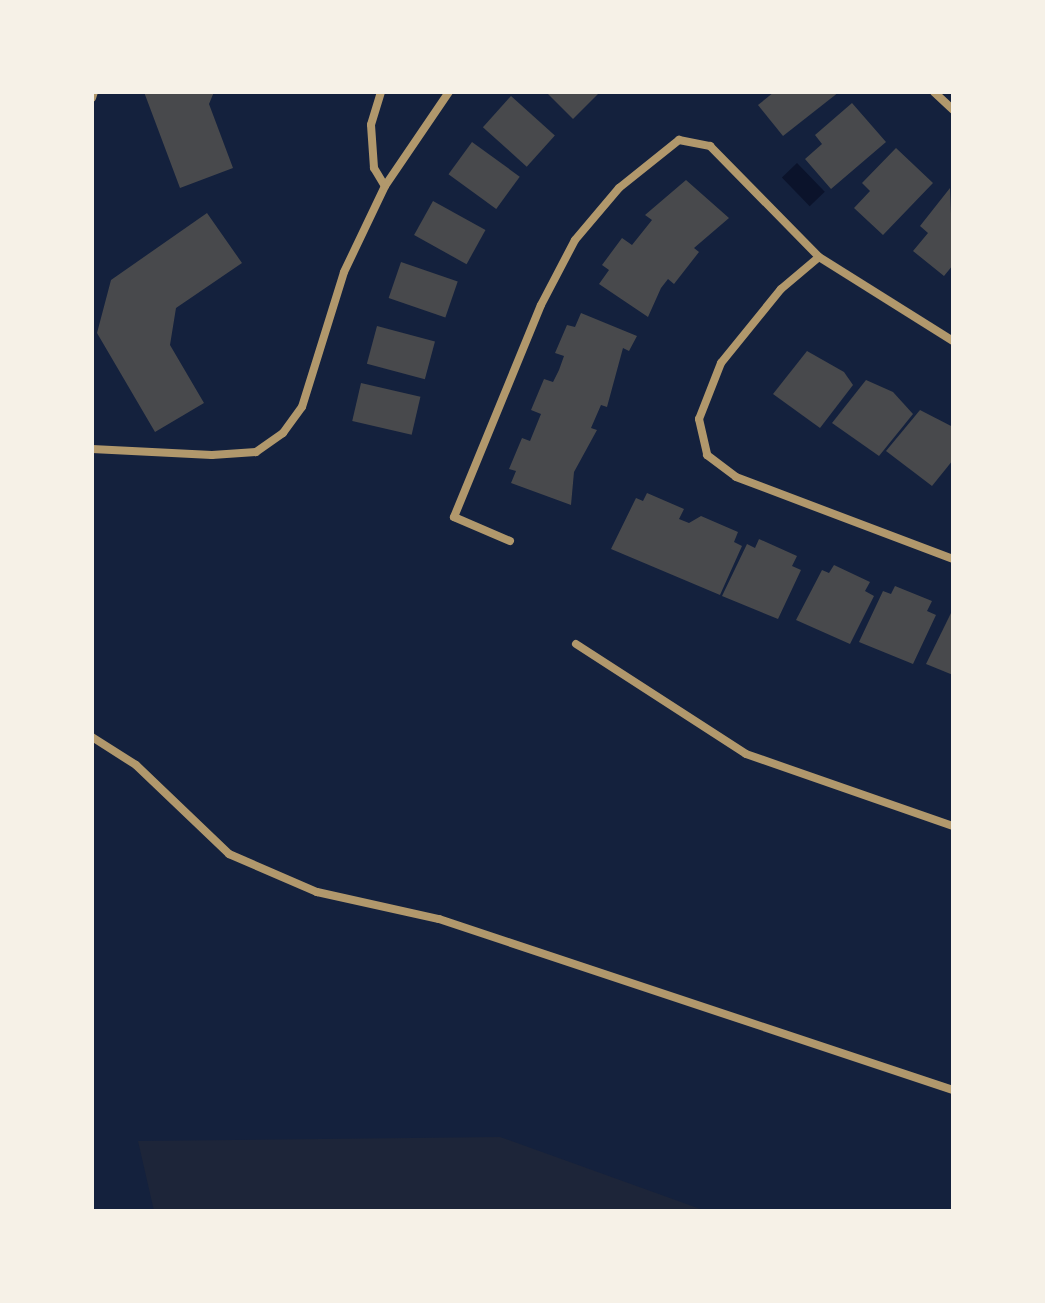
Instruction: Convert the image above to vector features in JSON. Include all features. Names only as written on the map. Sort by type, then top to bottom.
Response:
[{"type":"street","points":[[92,98],[94,92]]},
{"type":"street","points":[[381,92],[371,125],[374,168],[385,186]]},
{"type":"street","points":[[92,449],[212,455],[256,452],[283,433],[302,407],[344,272],[385,186],[449,92]]},
{"type":"street","points":[[934,92],[953,110]]},
{"type":"street","points":[[510,541],[454,517],[541,305],[575,240],[619,188],[679,140],[710,146],[819,257],[953,341]]},
{"type":"street","points":[[819,257],[781,289],[721,363],[699,419],[707,455],[736,477],[953,559]]},
{"type":"street","points":[[576,644],[746,754],[953,826]]},
{"type":"street","points":[[92,737],[136,765],[229,854],[317,892],[439,919],[953,1090]]},
{"type":"shaded area","points":[[797,163],[825,192],[810,206],[782,178]]},
{"type":"shaded area","points":[[500,1137],[706,1211],[154,1211],[138,1141]]},
{"type":"building","points":[[144,92],[214,92],[209,104],[233,168],[180,188]]},
{"type":"building","points":[[546,92],[600,92],[573,119]]},
{"type":"building","points":[[774,92],[839,92],[783,136],[758,105]]},
{"type":"building","points":[[511,96],[555,135],[527,167],[483,127]]},
{"type":"building","points":[[852,103],[886,142],[831,189],[805,159],[822,144],[815,135]]},
{"type":"building","points":[[472,142],[520,177],[496,209],[448,174]]},
{"type":"building","points":[[896,148],[933,183],[883,235],[854,208],[870,191],[862,183]]},
{"type":"building","points":[[686,180],[729,218],[694,248],[699,252],[674,284],[668,279],[648,317],[599,284],[609,270],[602,265],[622,238],[632,245],[652,220],[645,215]]},
{"type":"building","points":[[950,188],[953,265],[944,276],[913,251],[928,233],[920,226]]},
{"type":"building","points":[[433,201],[485,230],[467,264],[414,235]]},
{"type":"building","points":[[207,213],[242,263],[176,308],[170,345],[204,403],[155,432],[97,333],[111,280]]},
{"type":"building","points":[[401,262],[458,282],[445,317],[389,298]]},
{"type":"building","points":[[581,313],[637,336],[629,351],[623,348],[607,407],[601,405],[591,428],[597,430],[574,472],[571,505],[511,483],[516,471],[509,469],[522,438],[530,441],[541,414],[531,410],[544,379],[553,382],[559,370],[564,356],[555,353],[567,325],[575,327]]},
{"type":"building","points":[[377,326],[435,342],[425,379],[367,364]]},
{"type":"building","points":[[807,351],[844,372],[853,385],[820,428],[773,394]]},
{"type":"building","points":[[866,380],[893,392],[913,414],[879,456],[832,423]]},
{"type":"building","points":[[361,383],[420,397],[412,435],[352,421]]},
{"type":"building","points":[[920,410],[953,427],[953,460],[932,486],[886,451]]},
{"type":"building","points":[[647,493],[684,509],[679,519],[689,523],[701,516],[738,532],[734,542],[742,546],[720,595],[611,549],[636,498],[643,501]]},
{"type":"building","points":[[759,539],[797,556],[792,566],[801,570],[778,619],[722,596],[747,544],[755,548]]},
{"type":"building","points":[[834,565],[870,582],[865,591],[874,596],[850,644],[796,620],[822,570],[829,573]]},
{"type":"building","points":[[895,586],[932,601],[927,611],[936,615],[913,664],[859,642],[883,591],[891,594]]},
{"type":"building","points":[[953,614],[953,675],[926,664]]}]
